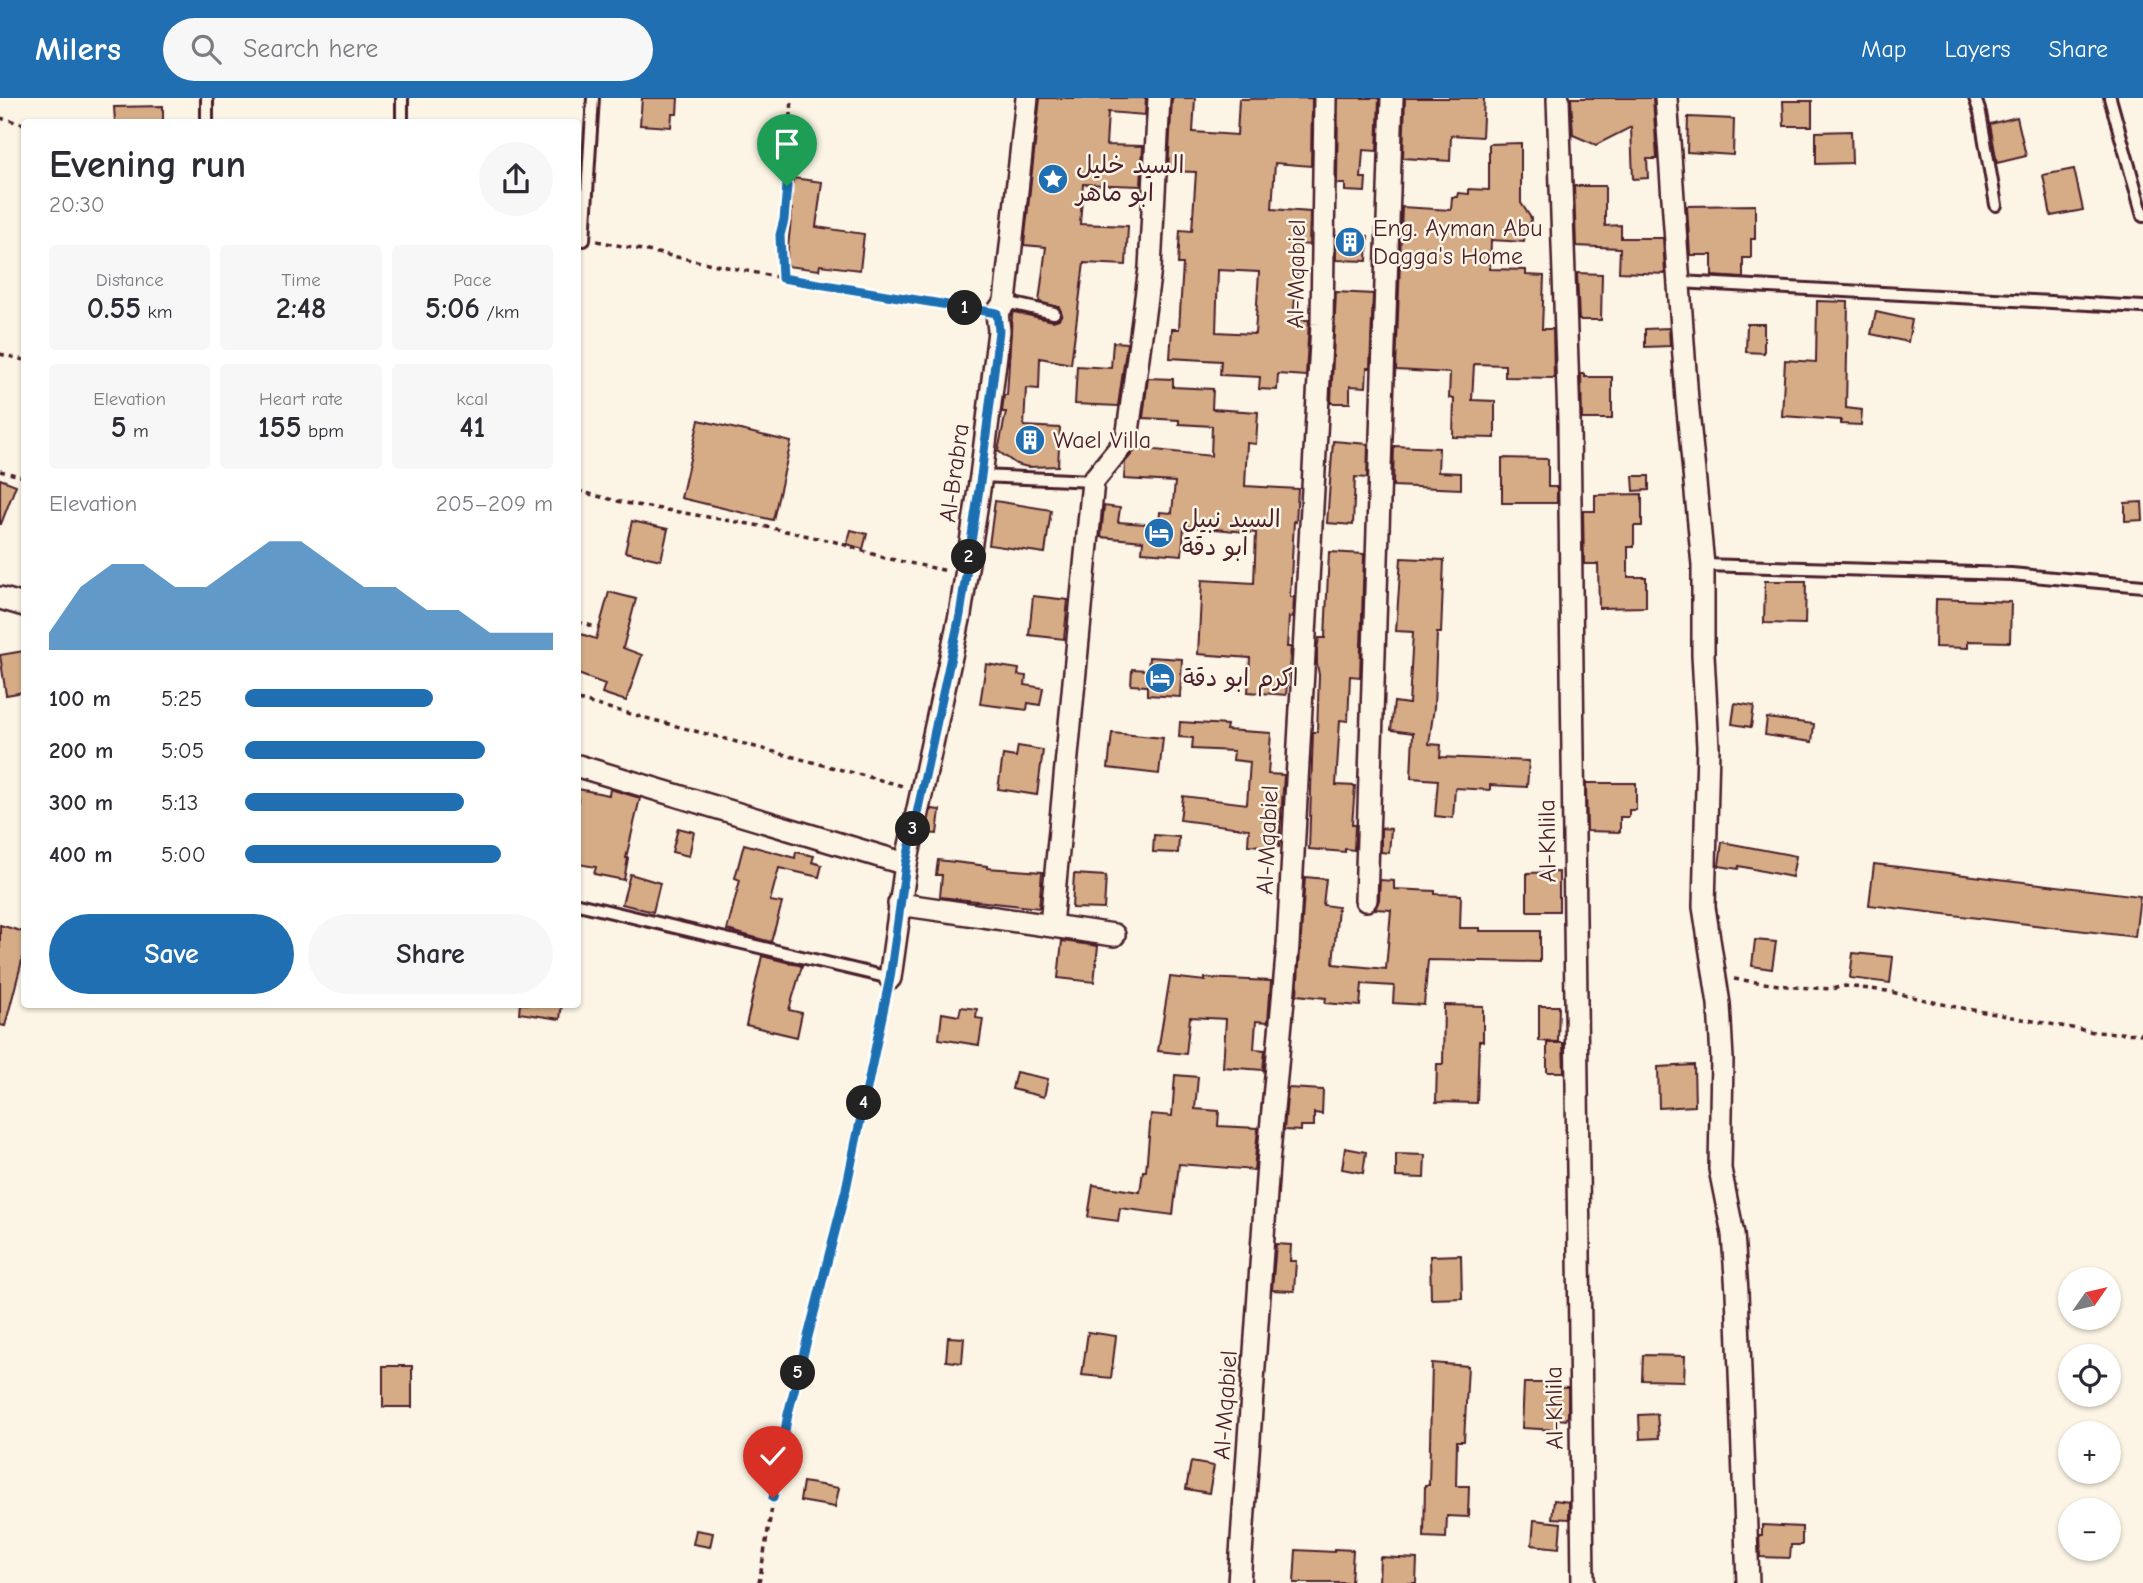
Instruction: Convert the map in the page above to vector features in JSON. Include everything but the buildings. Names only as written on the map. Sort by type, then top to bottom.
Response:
[{"type":"street","name":"Al-Brabra","points":[[890,978],[906,864],[960,615],[967,571],[1027,98]]},
{"type":"street","points":[[1051,925],[1093,481],[1127,439],[1150,268],[1159,98]]},
{"type":"street","name":"Al-Mqabiel","points":[[1240,1583],[1268,1164],[1288,945],[1322,324],[1325,98]]},
{"type":"street","points":[[1366,900],[1392,98]]},
{"type":"street","name":"Al-Khlila","points":[[1558,98],[1569,421],[1583,1583]]},
{"type":"street","points":[[1666,98],[1687,400],[1703,565],[1703,655],[1708,747],[1704,907],[1719,1004],[1722,1059],[1720,1169],[1733,1234],[1737,1292],[1748,1583]]},
{"type":"street","points":[[0,598],[21,604]]},
{"type":"street","points":[[581,767],[906,864]]},
{"type":"street","points":[[899,904],[1114,935]]},
{"type":"lane","points":[[207,98],[207,119]]},
{"type":"lane","points":[[401,119],[402,98]]},
{"type":"lane","points":[[584,240],[593,98]]},
{"type":"lane","points":[[1975,98],[1996,205]]},
{"type":"lane","points":[[2110,98],[2143,216]]},
{"type":"lane","points":[[1679,282],[2143,307]]},
{"type":"lane","points":[[1001,308],[1054,313]]},
{"type":"lane","points":[[981,476],[1093,481]]},
{"type":"lane","points":[[1703,565],[2011,574],[2143,586]]},
{"type":"lane","points":[[581,905],[890,978]]},
{"type":"path","points":[[782,278],[780,235],[785,209],[792,98]]},
{"type":"path","points":[[0,118],[21,123]]},
{"type":"path","points":[[584,240],[782,278],[1001,308]]},
{"type":"path","points":[[0,354],[21,359]]},
{"type":"path","points":[[0,471],[21,476]]},
{"type":"path","points":[[581,492],[625,503],[779,529],[836,542],[885,558],[947,571],[967,571]]},
{"type":"path","points":[[581,623],[599,628]]},
{"type":"path","points":[[581,701],[921,791]]},
{"type":"path","points":[[1714,974],[1794,987],[1831,989],[1845,986],[1887,991],[1951,1006],[2094,1032],[2143,1034]]},
{"type":"path","points":[[759,1583],[788,1414],[846,1189],[890,978]]},
{"type":"place","name":"السيد خليل ابو ماهر","points":[[1053,179]]},
{"type":"place","name":"Eng. Ayman Abu Dagga's Home","points":[[1350,242]]},
{"type":"place","name":"Wael Villa","points":[[1030,440]]},
{"type":"place","name":"السيد نبيل ابو دقة","points":[[1159,533]]},
{"type":"place","name":"اكرم ابو دقة","points":[[1160,678]]},
{"type":"route","points":[[773,1498],[788,1414],[846,1189],[890,978],[906,864],[960,615],[999,331],[997,313],[782,278],[780,235],[787,186]]}]
